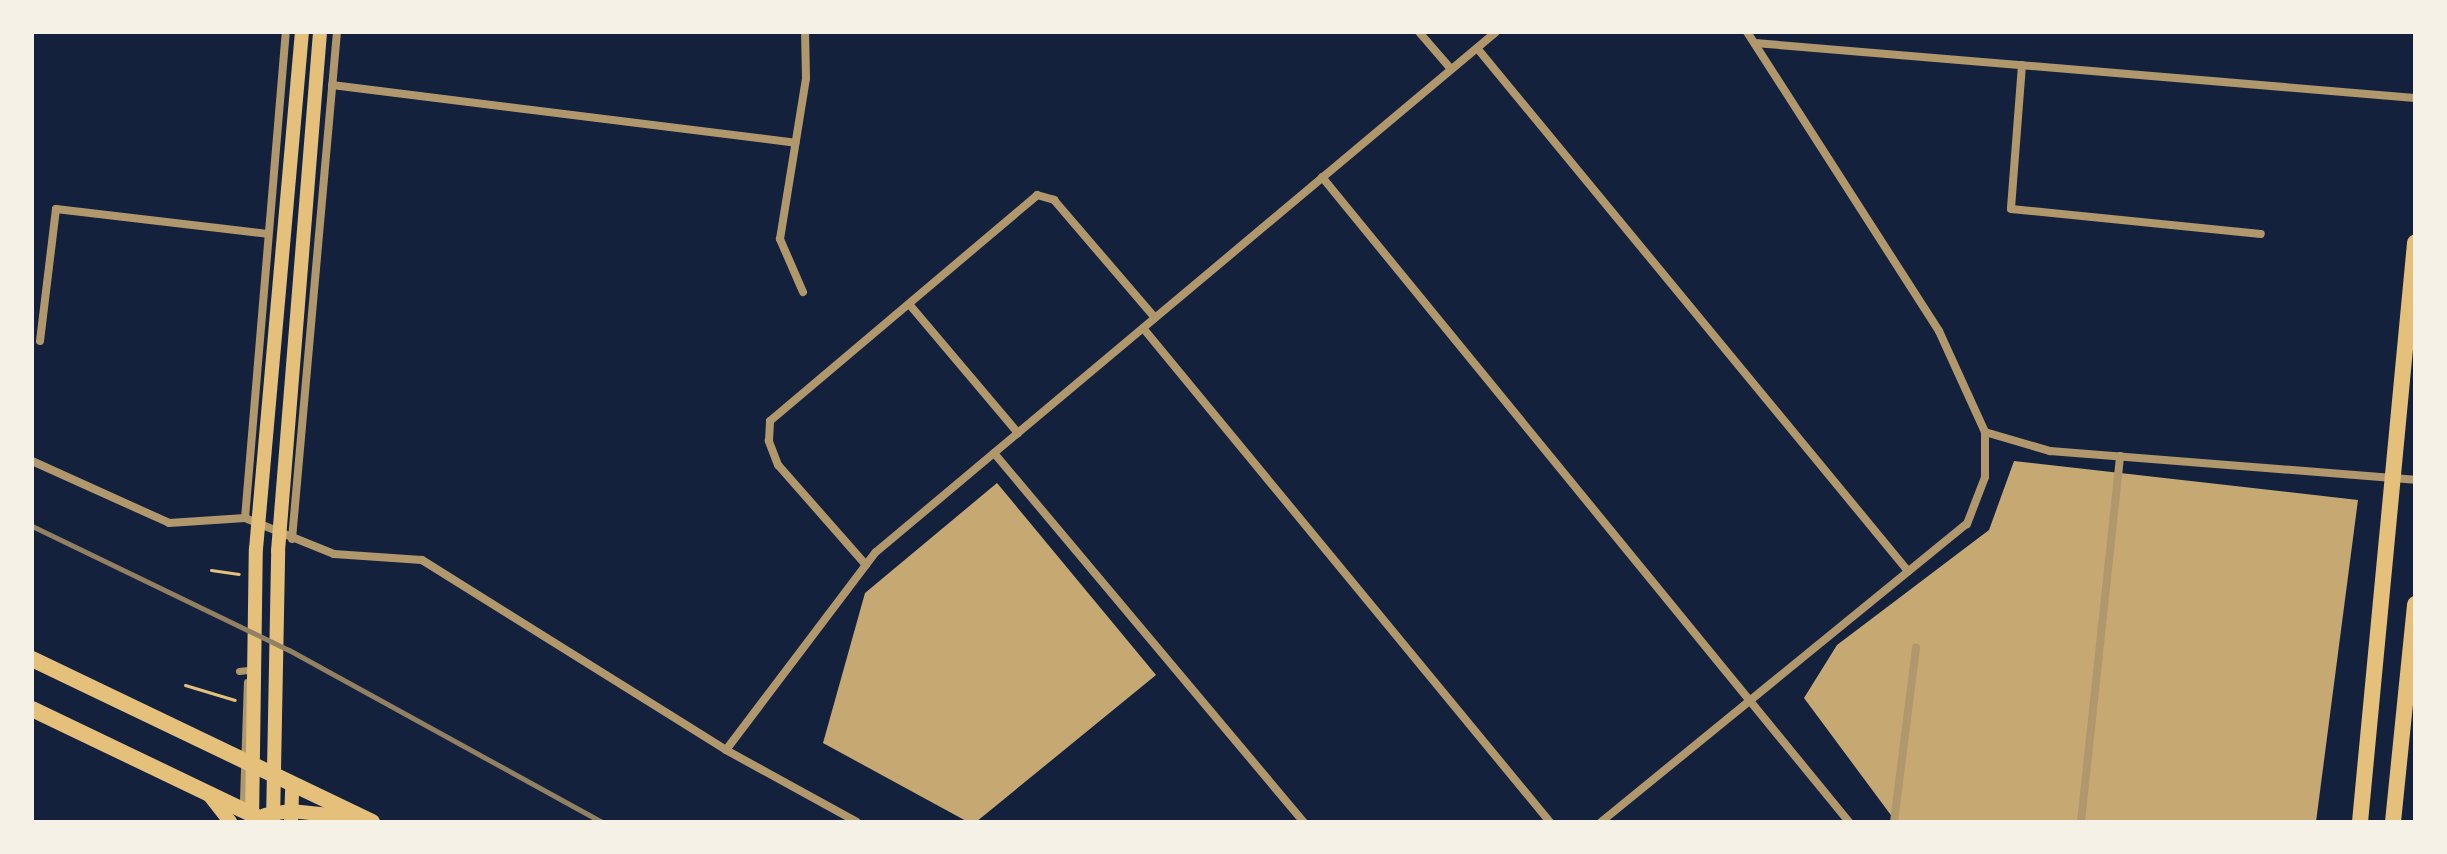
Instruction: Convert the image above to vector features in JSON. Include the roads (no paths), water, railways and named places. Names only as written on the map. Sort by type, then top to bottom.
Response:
[{"type":"main road","points":[[259,821],[256,549],[302,32]]},
{"type":"main road","points":[[259,821],[320,32]]},
{"type":"main road","points":[[2357,822],[2362,797],[2415,243]]},
{"type":"main road","points":[[2393,822],[2411,683],[2415,604]]},
{"type":"main road","points":[[32,659],[368,820]]},
{"type":"main road","points":[[32,709],[259,821],[291,816],[368,820]]},
{"type":"main road","points":[[291,816],[292,784]]},
{"type":"main road","points":[[203,791],[230,822]]},
{"type":"street","points":[[245,518],[286,32]]},
{"type":"street","points":[[292,539],[337,32]]},
{"type":"street","points":[[803,292],[780,239],[806,78],[805,32]]},
{"type":"street","points":[[1419,32],[1451,69]]},
{"type":"street","points":[[726,750],[866,565],[994,453],[1496,32]]},
{"type":"street","points":[[1601,822],[1967,524],[1985,477],[1985,432],[1939,331],[1747,32]]},
{"type":"street","points":[[1755,43],[2415,98]]},
{"type":"street","points":[[1477,48],[1908,571]]},
{"type":"street","points":[[2022,65],[2011,209],[2261,234]]},
{"type":"street","points":[[332,85],[795,143]]},
{"type":"street","points":[[1322,177],[1849,822]]},
{"type":"street","points":[[866,565],[778,465],[769,441],[770,421],[1037,195],[1054,200],[1155,318]]},
{"type":"street","points":[[40,341],[56,209],[268,234]]},
{"type":"street","points":[[909,304],[1018,433]]},
{"type":"street","points":[[1143,328],[1550,822]]},
{"type":"street","points":[[1985,432],[2050,451],[2415,480]]},
{"type":"street","points":[[994,453],[1304,822]]},
{"type":"street","points":[[2081,822],[2120,456]]},
{"type":"street","points":[[32,461],[169,523],[245,518],[334,554],[422,560],[726,750],[857,822]]},
{"type":"street","points":[[243,800],[243,670],[251,575]]},
{"type":"street","points":[[1894,822],[1916,647]]},
{"type":"railway","points":[[32,526],[289,650],[602,822]]}]
